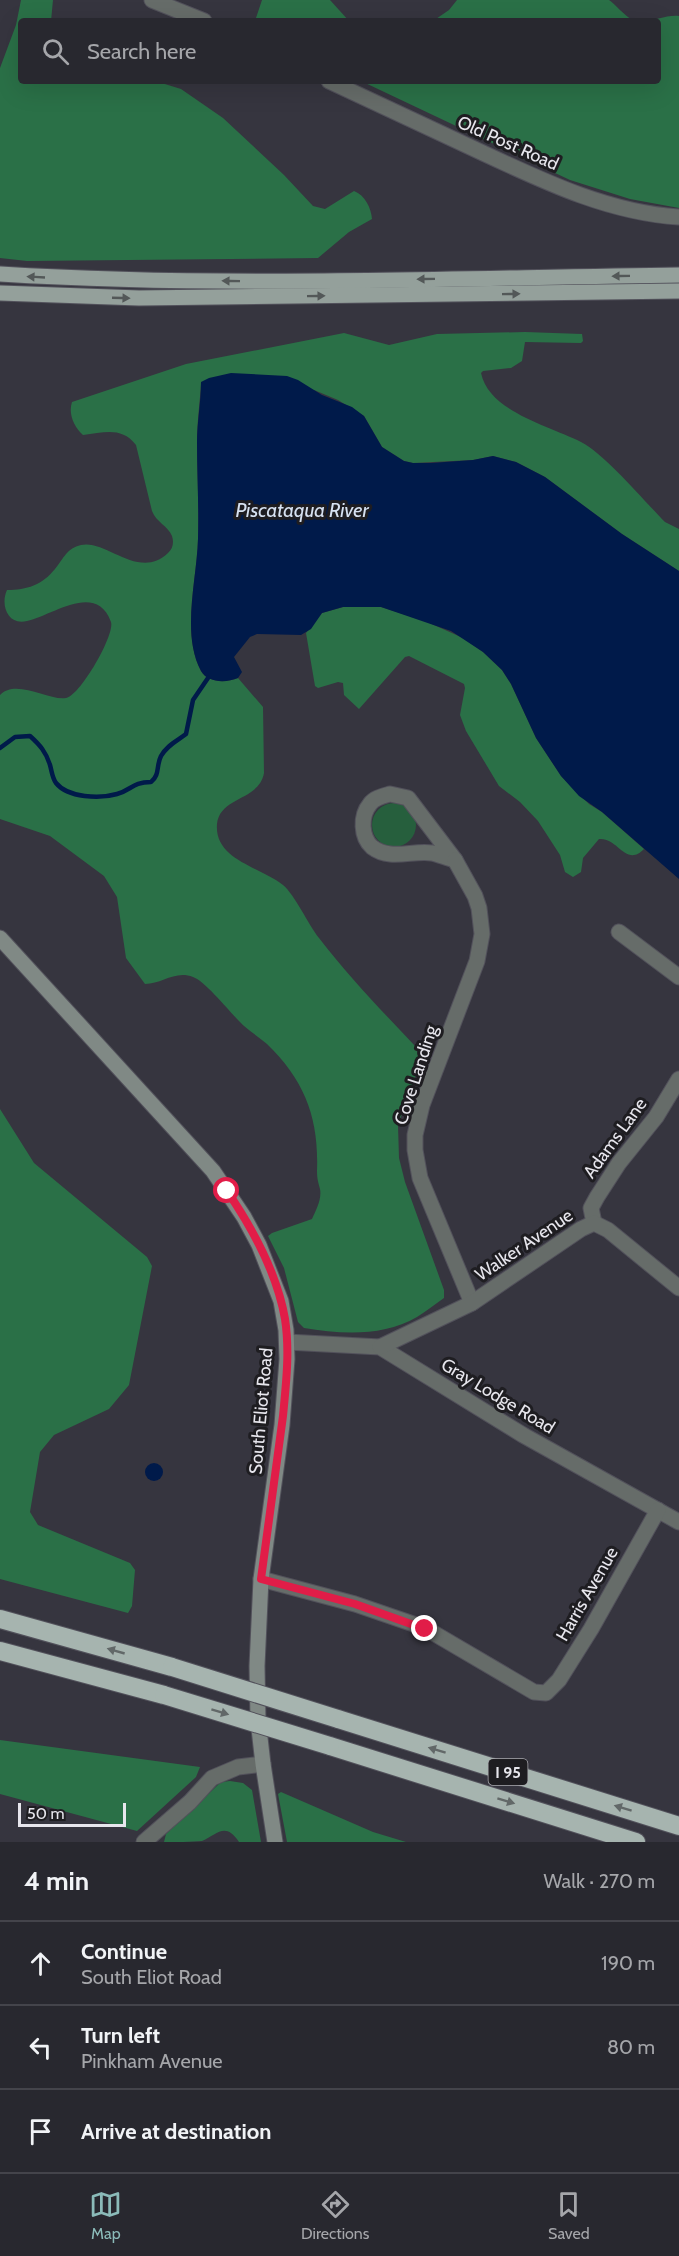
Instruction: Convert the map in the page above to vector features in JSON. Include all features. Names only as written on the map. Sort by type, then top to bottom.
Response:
[{"type":"highway","name":"I 95","points":[[0,1619],[172,1667],[679,1826]]},
{"type":"highway","name":"I 95","points":[[0,1651],[175,1699],[636,1842]]},
{"type":"main road","points":[[0,274],[86,280],[239,281],[679,275]]},
{"type":"main road","points":[[0,293],[140,298],[679,291]]},
{"type":"main road","name":"South Eliot Road","points":[[0,938],[71,1018],[197,1152],[229,1193],[259,1245],[272,1274],[285,1319],[287,1342],[282,1425],[261,1579],[257,1666],[258,1720],[275,1842]]},
{"type":"street","points":[[152,0],[197,18]]},
{"type":"street","name":"Old Post Road","points":[[335,84],[528,174],[570,191],[615,206],[679,217]]},
{"type":"street","name":"Cove Landing","points":[[455,860],[432,853],[414,852],[394,855],[374,848],[366,841],[363,831],[363,820],[370,804],[375,799],[390,794],[408,798],[455,860],[479,908],[482,934],[477,961],[422,1105],[415,1135],[420,1178],[472,1303]]},
{"type":"street","points":[[619,932],[679,977]]},
{"type":"street","name":"Adams Lane","points":[[594,1223],[591,1208],[597,1197],[615,1168],[656,1117],[679,1079]]},
{"type":"street","name":"Walker Avenue","points":[[380,1347],[472,1303],[580,1229],[594,1223],[608,1230],[679,1287]]},
{"type":"street","name":"Gray Lodge Road","points":[[287,1342],[380,1347],[523,1435],[679,1522]]},
{"type":"street","name":"Harris Avenue","points":[[261,1579],[355,1604],[425,1629],[534,1692],[546,1693],[559,1680],[591,1629],[657,1510]]},
{"type":"street","points":[[144,1842],[190,1802],[212,1778],[238,1767],[263,1764]]},
{"type":"green space","points":[[21,0],[53,0],[51,18],[18,18],[18,84],[165,84],[181,89],[223,118],[284,175],[313,206],[325,209],[354,191],[367,202],[372,219],[349,232],[318,258],[27,261],[0,258],[0,68],[16,25]]},
{"type":"green space","points":[[262,0],[330,0],[346,18],[256,18]]},
{"type":"green space","points":[[457,0],[609,0],[630,18],[437,18],[449,10]]},
{"type":"green space","points":[[679,16],[679,208],[630,199],[570,180],[367,84],[661,84],[661,18]]},
{"type":"green space","points":[[525,332],[582,334],[583,341],[581,343],[525,342],[522,361],[511,368],[481,373],[486,387],[508,408],[591,448],[613,467],[665,522],[679,529],[679,571],[622,534],[545,477],[516,462],[493,456],[473,460],[413,463],[404,461],[382,447],[364,416],[338,400],[314,390],[201,383],[197,435],[198,539],[191,624],[195,656],[201,671],[208,678],[228,681],[238,678],[263,707],[264,773],[261,782],[255,789],[225,808],[217,824],[218,836],[223,846],[231,854],[274,879],[288,890],[330,952],[416,1047],[420,1063],[398,1125],[399,1158],[405,1182],[444,1290],[444,1298],[417,1317],[376,1331],[332,1332],[304,1328],[298,1322],[284,1268],[268,1236],[312,1219],[319,1201],[315,1134],[312,1117],[300,1086],[267,1044],[242,1024],[198,980],[180,975],[145,984],[126,958],[117,897],[104,876],[50,836],[0,819],[0,695],[7,690],[23,689],[59,698],[72,695],[95,664],[111,629],[111,622],[104,610],[95,604],[84,602],[20,622],[7,613],[5,596],[7,590],[28,588],[45,579],[76,546],[91,545],[134,561],[146,563],[157,560],[168,553],[172,547],[172,536],[152,511],[136,445],[118,433],[83,435],[73,420],[72,402],[186,364],[344,333],[389,345],[437,334]]},
{"type":"green space","points":[[343,607],[381,607],[425,621],[463,638],[483,652],[502,670],[511,684],[536,738],[561,776],[589,804],[602,812],[644,849],[638,854],[627,854],[612,842],[599,839],[583,858],[581,872],[573,877],[565,872],[560,855],[538,821],[520,802],[499,786],[466,731],[460,715],[464,684],[409,656],[405,657],[359,709],[344,695],[343,683],[338,682],[318,688],[315,686],[306,633],[322,613]]},
{"type":"green space","points":[[394,803],[403,804],[410,809],[415,816],[415,834],[410,841],[403,846],[394,847],[385,846],[378,841],[373,834],[372,825],[373,816],[378,809],[385,804]]},
{"type":"green space","points":[[0,1109],[34,1163],[147,1257],[152,1266],[129,1385],[109,1409],[54,1435],[40,1452],[30,1512],[38,1525],[130,1563],[135,1570],[132,1606],[128,1613],[0,1579]]},
{"type":"green space","points":[[0,1740],[200,1767],[196,1777],[137,1831],[0,1794]]},
{"type":"green space","points":[[221,1782],[243,1783],[252,1790],[261,1842],[239,1842],[229,1832],[221,1831],[202,1841],[164,1842],[166,1834]]},
{"type":"green space","points":[[281,1792],[373,1832],[406,1842],[287,1842],[278,1794]]},
{"type":"water","name":"Piscataqua River","points":[[231,373],[287,376],[322,395],[352,407],[364,416],[382,447],[404,461],[431,463],[493,456],[516,462],[545,477],[622,534],[679,571],[679,879],[602,812],[579,796],[561,776],[536,738],[502,670],[483,652],[451,631],[381,607],[343,607],[322,613],[311,629],[301,635],[257,634],[250,637],[234,657],[242,672],[238,678],[218,681],[204,675],[195,656],[191,624],[198,539],[197,442],[201,382]]},
{"type":"water","points":[[150,1463],[158,1463],[163,1468],[161,1479],[150,1481],[145,1476],[145,1468]]},
{"type":"waterway","points":[[0,748],[15,737],[30,736],[45,752],[54,779],[61,788],[68,792],[93,797],[110,796],[122,792],[154,779],[163,752],[186,734],[193,700],[208,678]]},
{"type":"route","points":[[227,1191],[244,1217],[272,1274],[281,1301],[286,1330],[285,1396],[261,1579],[355,1604],[425,1629]]}]
